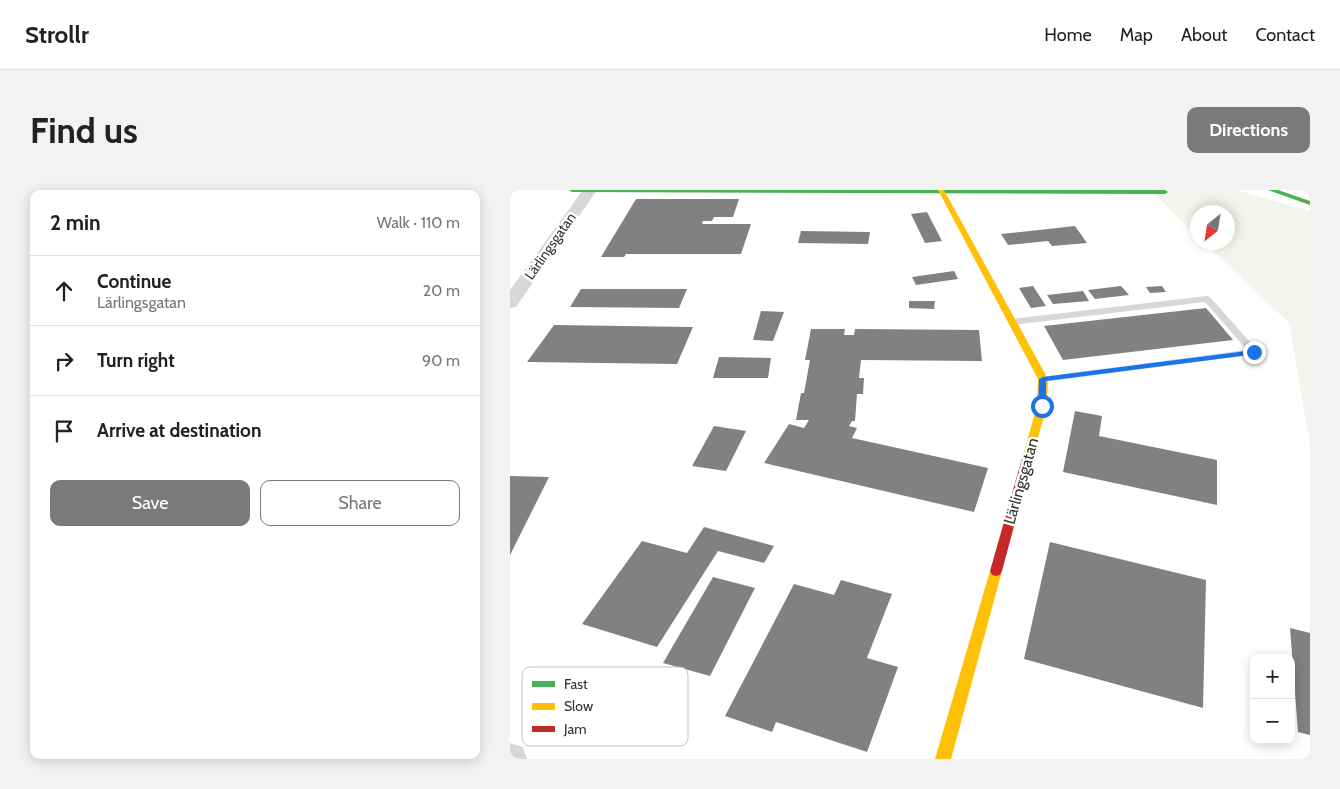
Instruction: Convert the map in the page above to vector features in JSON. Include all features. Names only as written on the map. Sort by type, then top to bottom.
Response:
[{"type":"main road","points":[[572,190],[1164,192]]},
{"type":"main road","points":[[1271,190],[1310,202]]},
{"type":"main road","points":[[1292,190],[1310,196]]},
{"type":"main road","points":[[942,192],[1043,379]]},
{"type":"main road","name":"Lärlingsgatan","points":[[943,759],[1042,406],[1043,379]]},
{"type":"street","name":"Lärlingsgatan","points":[[510,302],[590,190]]},
{"type":"lane","points":[[1012,322],[1207,299],[1254,352],[1043,379]]},
{"type":"shaded area","points":[[1150,190],[1236,190],[1310,211],[1310,444],[1289,323],[1212,250],[1235,250],[1235,205],[1190,205],[1190,229]]},
{"type":"building","points":[[636,199],[739,199],[733,217],[714,217],[712,221],[703,221],[702,224],[751,224],[741,254],[626,254],[624,257],[601,257]]},
{"type":"building","points":[[927,212],[942,241],[925,243],[911,214]]},
{"type":"building","points":[[1075,226],[1087,243],[1052,246],[1048,241],[1008,245],[1001,234]]},
{"type":"building","points":[[801,231],[870,232],[868,244],[798,243]]},
{"type":"building","points":[[954,271],[958,279],[916,285],[912,277]]},
{"type":"building","points":[[1033,286],[1046,306],[1031,308],[1019,288]]},
{"type":"building","points":[[1121,286],[1129,295],[1095,299],[1088,290]]},
{"type":"building","points":[[1162,286],[1166,292],[1150,293],[1146,287]]},
{"type":"building","points":[[581,289],[687,289],[679,308],[570,307]]},
{"type":"building","points":[[1083,291],[1089,301],[1053,304],[1047,295]]},
{"type":"building","points":[[909,301],[935,301],[934,309],[909,308]]},
{"type":"building","points":[[1206,308],[1233,340],[1063,360],[1044,326]]},
{"type":"building","points":[[761,311],[784,312],[773,341],[753,340]]},
{"type":"building","points":[[554,325],[693,327],[677,364],[527,362]]},
{"type":"building","points":[[811,329],[845,329],[844,335],[854,335],[855,329],[979,330],[982,361],[861,360],[859,378],[864,378],[863,394],[857,394],[855,421],[852,421],[849,426],[857,428],[852,438],[988,468],[974,512],[764,463],[789,424],[804,428],[809,420],[796,420],[801,393],[804,393],[810,360],[805,360]]},
{"type":"building","points":[[719,357],[771,358],[768,378],[713,378]]},
{"type":"building","points":[[1075,411],[1102,416],[1099,436],[1217,460],[1217,505],[1063,472]]},
{"type":"building","points":[[714,426],[746,431],[726,471],[692,466]]},
{"type":"building","points":[[510,476],[549,477],[510,555]]},
{"type":"building","points":[[704,527],[774,546],[764,563],[718,551],[657,647],[582,624],[642,541],[687,553]]},
{"type":"building","points":[[1050,542],[1206,580],[1203,708],[1024,659]]},
{"type":"building","points":[[713,577],[755,588],[710,676],[688,670],[688,667],[677,667],[663,663]]},
{"type":"building","points":[[841,580],[892,594],[867,658],[898,667],[867,752],[776,722],[772,732],[725,716],[794,584],[834,595]]},
{"type":"building","points":[[1290,628],[1310,633],[1310,735],[1298,732],[1295,654],[1292,654]]},
{"type":"traffic: fast","points":[[572,190],[1165,192]]},
{"type":"traffic: fast","points":[[1271,190],[1310,203]]},
{"type":"traffic: slow","points":[[941,190],[1043,379],[1042,406],[1028,455]]},
{"type":"traffic: slow","points":[[943,759],[996,571]]},
{"type":"traffic: jam","points":[[996,571],[1028,455]]},
{"type":"route","points":[[1042,406],[1043,379],[1254,352]]}]
